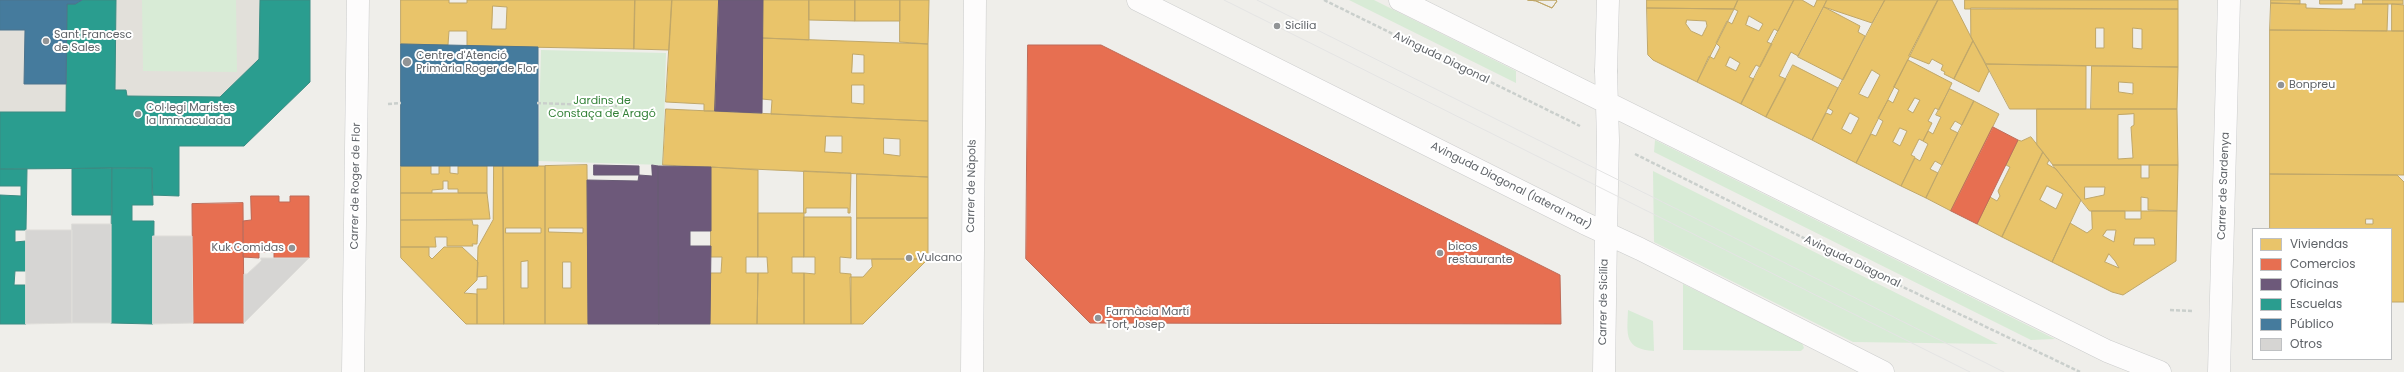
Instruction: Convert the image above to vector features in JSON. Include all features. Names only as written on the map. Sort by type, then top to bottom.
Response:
[{"type":"street","name":"Carrer de Roger de Flor","points":[[354,372],[358,0]]},
{"type":"street","name":"Carrer de Nàpols","points":[[972,372],[975,0]]},
{"type":"street","name":"Avinguda Diagonal (lateral mar)","points":[[1138,0],[1883,372]]},
{"type":"street","points":[[1400,0],[2107,351],[2160,372]]},
{"type":"street","name":"Carrer de Sicília","points":[[1604,372],[1608,140],[1606,101],[1608,0]]},
{"type":"street","name":"Carrer de Sardenya","points":[[2219,372],[2229,0]]},
{"type":"path","name":"Avinguda Diagonal","points":[[1324,0],[1559,116]]},
{"type":"path","points":[[388,104],[401,103]]},
{"type":"path","points":[[537,103],[617,106]]},
{"type":"path","name":"Avinguda Diagonal","points":[[1630,152],[1874,273],[2080,372]]},
{"type":"path","points":[[2170,310],[2201,312]]},
{"type":"shaded area","name":"Col·legi Maristes la Immaculada","points":[[0,0],[310,0],[310,82],[244,146],[179,146],[179,196],[152,195],[152,168],[0,169]]},
{"type":"green space","points":[[142,0],[236,0],[237,72],[143,71]]},
{"type":"green space","points":[[1349,0],[1374,0],[1516,71],[1516,83]]},
{"type":"green space","name":"Jardins de Constaça de Aragó","points":[[541,50],[666,53],[663,165],[538,161]]},
{"type":"green space","points":[[1655,140],[2055,339],[2031,340],[1654,152]]},
{"type":"green space","points":[[1653,171],[1998,344],[1853,342],[1654,242]]},
{"type":"green space","points":[[1683,284],[1802,343],[1804,348],[1801,351],[1683,350]]},
{"type":"green space","points":[[1628,310],[1653,321],[1654,351],[1644,350],[1632,344],[1629,339],[1627,327]]},
{"type":"building: Viviendas","points":[[401,0],[449,0],[449,3],[467,3],[467,0],[635,0],[634,49],[467,46],[467,31],[449,31],[448,45],[401,44]],"holes":[[[493,6],[507,7],[506,29],[492,29]]]},
{"type":"building: Viviendas","points":[[635,0],[672,0],[669,50],[634,49]]},
{"type":"building: Viviendas","points":[[672,0],[719,0],[715,111],[704,111],[704,104],[666,102]]},
{"type":"building: Viviendas","points":[[763,0],[809,0],[809,40],[762,38]]},
{"type":"building: Viviendas","points":[[809,0],[855,0],[855,21],[809,20]]},
{"type":"building: Viviendas","points":[[855,0],[900,0],[900,21],[855,21]]},
{"type":"building: Viviendas","points":[[900,0],[929,0],[928,44],[900,42]]},
{"type":"building: Viviendas","points":[[1528,0],[1557,1],[1552,8],[1536,1]]},
{"type":"building: Viviendas","points":[[1528,0],[1557,1],[1552,8],[1536,1]]},
{"type":"building: Viviendas","points":[[1647,0],[1738,0],[1734,9],[1647,8]]},
{"type":"building: Viviendas","points":[[1738,0],[1794,0],[1778,31],[1774,29],[1767,42],[1772,44],[1760,67],[1756,65],[1749,77],[1754,79],[1741,104],[1697,82],[1709,56],[1714,59],[1720,47],[1716,43],[1727,21],[1732,24],[1738,11],[1734,9]],"holes":[[[1749,16],[1763,24],[1759,31],[1746,25]],[[1730,57],[1740,63],[1736,71],[1726,66]]]},
{"type":"building: Viviendas","points":[[1794,0],[1802,0],[1814,7],[1817,0],[1827,0],[1798,56],[1791,52],[1779,76],[1786,79],[1766,117],[1741,104]]},
{"type":"building: Viviendas","points":[[1827,0],[1885,0],[1872,23],[1824,7]]},
{"type":"building: Viviendas","points":[[1885,0],[1938,0],[1856,163],[1812,140],[1826,113],[1831,115],[1833,111],[1828,108]],"holes":[[[1872,70],[1880,75],[1868,98],[1859,94]],[[1850,113],[1859,118],[1851,134],[1842,129]]]},
{"type":"building: Viviendas","points":[[1938,0],[1952,0],[1973,41],[1954,79],[1944,74],[1945,72],[1941,70],[1943,65],[1932,59],[1929,64],[1909,56]]},
{"type":"building: Viviendas","points":[[1965,0],[2178,0],[2178,9],[1965,9]]},
{"type":"building: Viviendas","points":[[2271,0],[2300,0],[2300,4],[2271,3]]},
{"type":"building: Viviendas","points":[[2320,0],[2342,0],[2342,4],[2320,4]]},
{"type":"building: Viviendas","points":[[2363,0],[2403,0],[2403,4],[2363,4]]},
{"type":"building: Viviendas","points":[[2271,3],[2306,4],[2306,8],[2335,9],[2355,9],[2355,4],[2388,4],[2387,31],[2270,30]]},
{"type":"building: Viviendas","points":[[2392,4],[2404,5],[2404,31],[2392,31]]},
{"type":"building: Viviendas","points":[[1824,7],[1860,26],[1858,32],[1865,36],[1843,80],[1798,57]]},
{"type":"building: Viviendas","points":[[1647,8],[1734,9],[1697,82],[1653,60],[1648,55]],"holes":[[[1687,20],[1706,21],[1707,26],[1702,36],[1691,31],[1686,24]]]},
{"type":"building: Viviendas","points":[[1971,8],[2178,9],[2178,67],[1986,64],[1971,37]],"holes":[[[2096,28],[2104,28],[2104,48],[2096,48]],[[2133,28],[2142,29],[2142,49],[2133,48]]]},
{"type":"building: Viviendas","points":[[2270,30],[2404,31],[2404,175],[2270,174]]},
{"type":"building: Viviendas","points":[[762,38],[928,44],[928,121],[771,114],[772,100],[762,99]],"holes":[[[853,54],[864,55],[864,73],[852,73]],[[852,85],[864,85],[864,104],[852,103]]]},
{"type":"building: Viviendas","points":[[1973,41],[1989,71],[1979,92],[1954,79]]},
{"type":"building: Viviendas","points":[[1908,60],[1952,83],[1939,110],[1935,108],[1928,121],[1932,123],[1923,141],[1919,139],[1911,155],[1915,157],[1901,186],[1856,163],[1871,134],[1876,136],[1883,121],[1878,118],[1888,100],[1893,103],[1899,90],[1894,87]],"holes":[[[1915,98],[1920,100],[1913,113],[1908,110]],[[1900,128],[1907,131],[1900,146],[1893,142]]]},
{"type":"building: Viviendas","points":[[1986,64],[2086,66],[2086,109],[2010,109]]},
{"type":"building: Viviendas","points":[[1793,65],[1838,88],[1812,140],[1766,117]]},
{"type":"building: Viviendas","points":[[2092,66],[2178,67],[2177,109],[2091,109]],"holes":[[[2119,82],[2133,83],[2133,94],[2119,92]]]},
{"type":"building: Viviendas","points":[[1950,89],[1974,101],[1962,125],[1955,121],[1950,129],[1958,133],[1942,165],[1935,161],[1930,169],[1938,173],[1926,198],[1901,186],[1915,158],[1920,161],[1928,144],[1923,141],[1928,131],[1933,134],[1941,117],[1936,115]]},
{"type":"building: Viviendas","points":[[1974,101],[1999,114],[1951,211],[1926,198]]},
{"type":"building: Viviendas","points":[[666,109],[928,121],[928,177],[663,165]],"holes":[[[826,136],[842,136],[842,153],[825,152]],[[884,138],[900,139],[900,156],[884,154]]]},
{"type":"building: Viviendas","points":[[2037,109],[2177,109],[2178,165],[2053,165],[2037,145]],"holes":[[[2134,114],[2134,125],[2131,127],[2133,158],[2118,159],[2118,115]]]},
{"type":"building: Viviendas","points":[[2031,137],[2043,152],[2002,237],[1977,224],[1990,197],[1997,201],[2000,196],[1998,191],[2010,167],[2006,165],[2018,140],[2021,141]]},
{"type":"building: Viviendas","points":[[2043,152],[2049,160],[2047,164],[2056,169],[2081,200],[2052,262],[2002,237]],"holes":[[[2047,186],[2063,194],[2056,209],[2040,200]]]},
{"type":"building: Viviendas","points":[[587,165],[588,324],[545,324],[545,166]],"holes":[[[549,228],[583,228],[583,233],[549,232]],[[563,262],[571,262],[571,288],[563,288]]]},
{"type":"building: Viviendas","points":[[2053,165],[2141,165],[2141,178],[2149,178],[2149,165],[2178,165],[2177,211],[2148,210],[2148,198],[2141,197],[2141,211],[2090,211]],"holes":[[[2085,187],[2105,187],[2104,195],[2085,199]]]},
{"type":"building: Viviendas","points":[[401,166],[431,166],[431,174],[439,174],[439,166],[450,166],[450,173],[458,174],[458,166],[487,166],[487,193],[458,193],[458,189],[448,189],[448,181],[443,181],[443,189],[432,190],[432,193],[401,193]]},
{"type":"building: Viviendas","points":[[494,166],[503,166],[504,324],[477,324],[477,289],[487,289],[487,276],[477,277],[478,247],[493,220]]},
{"type":"building: Viviendas","points":[[503,166],[545,166],[545,324],[504,324]],"holes":[[[506,228],[541,228],[541,233],[506,233]],[[528,261],[528,288],[521,288],[521,262]]]},
{"type":"building: Viviendas","points":[[711,167],[758,170],[758,257],[746,257],[746,273],[758,273],[757,324],[710,324],[710,273],[721,273],[722,257],[711,257]]},
{"type":"building: Viviendas","points":[[804,171],[851,173],[850,213],[848,213],[848,208],[806,208],[806,213],[804,213]]},
{"type":"building: Viviendas","points":[[857,174],[928,177],[928,218],[857,218]]},
{"type":"building: Viviendas","points":[[2270,174],[2397,175],[2404,182],[2404,302],[2392,302],[2392,228],[2270,228]],"holes":[[[2366,219],[2373,219],[2373,224],[2366,224]]]},
{"type":"building: Viviendas","points":[[401,193],[487,193],[490,219],[401,220]]},
{"type":"building: Viviendas","points":[[2092,211],[2125,211],[2125,219],[2141,219],[2141,211],[2177,211],[2176,261],[2123,295],[2112,292],[2052,262],[2070,223],[2087,233],[2092,229]],"holes":[[[2107,230],[2116,230],[2114,242],[2103,236]],[[2135,238],[2154,238],[2155,245],[2134,245]],[[2109,254],[2119,268],[2105,262]]]},
{"type":"building: Viviendas","points":[[758,213],[804,213],[804,257],[792,257],[792,273],[804,273],[804,324],[757,324],[758,273],[768,273],[767,257],[758,257]]},
{"type":"building: Viviendas","points":[[804,217],[851,217],[851,258],[840,257],[840,273],[851,274],[851,324],[804,324],[804,273],[815,274],[815,257],[804,257]]},
{"type":"building: Viviendas","points":[[857,218],[928,218],[928,259],[857,259]]},
{"type":"building: Viviendas","points":[[401,220],[472,220],[473,225],[478,225],[477,244],[472,244],[473,246],[447,246],[447,237],[435,237],[436,247],[401,247]]},
{"type":"building: Viviendas","points":[[401,247],[429,247],[429,256],[432,259],[444,247],[462,247],[478,262],[477,280],[464,293],[477,294],[477,324],[466,324],[454,312],[401,258]]},
{"type":"building: Viviendas","points":[[872,259],[928,259],[863,324],[851,324],[850,277],[863,277],[872,267]]},
{"type":"building: Comercios","points":[[1028,45],[1101,45],[1560,275],[1561,324],[1090,323],[1026,259]]},
{"type":"building: Comercios","points":[[1993,127],[2018,140],[1977,224],[1951,211]]},
{"type":"building: Comercios","points":[[251,196],[279,196],[279,202],[290,202],[290,196],[309,196],[309,258],[274,258],[274,252],[259,252],[259,258],[243,257],[243,221],[251,220]]},
{"type":"building: Comercios","points":[[243,203],[244,323],[193,323],[192,204]]},
{"type":"building: Oficinas","points":[[719,0],[763,0],[762,113],[715,111]]},
{"type":"building: Oficinas","points":[[594,165],[639,166],[639,175],[594,175]]},
{"type":"building: Oficinas","points":[[652,165],[658,166],[659,324],[588,324],[587,180],[638,181],[639,175],[652,176]]},
{"type":"building: Oficinas","points":[[658,166],[711,167],[711,231],[690,231],[690,246],[711,246],[710,324],[659,324]]},
{"type":"building: Escuelas","points":[[82,0],[116,0],[115,90],[126,90],[127,96],[220,97],[259,59],[260,0],[310,0],[310,82],[244,146],[179,146],[179,196],[152,195],[152,168],[0,169],[0,112],[66,112],[67,4],[75,4]]},
{"type":"building: Escuelas","points":[[112,168],[152,168],[153,205],[132,205],[132,221],[154,221],[153,324],[111,323]]},
{"type":"building: Escuelas","points":[[112,168],[112,215],[72,215],[72,169]]},
{"type":"building: Escuelas","points":[[0,169],[27,169],[26,230],[15,230],[15,242],[26,241],[26,271],[15,271],[14,285],[26,285],[26,324],[0,324],[0,195],[21,196],[21,186],[0,186]]},
{"type":"building: Público","name":"Sant Francesc de Sales","points":[[0,0],[82,0],[75,4],[67,4],[66,84],[24,84],[25,30],[0,30]]},
{"type":"building: Público","points":[[401,44],[538,47],[538,166],[401,166]]},
{"type":"building: Otros","points":[[72,224],[111,224],[111,323],[72,323]]},
{"type":"building: Otros","points":[[26,230],[72,230],[72,323],[26,324]]},
{"type":"building: Otros","points":[[153,236],[192,236],[193,323],[153,324]]},
{"type":"building: Otros","points":[[261,258],[309,258],[244,323],[244,274],[247,274],[261,261]]},
{"type":"tram line","points":[[1224,0],[1970,372]]},
{"type":"tram line","points":[[1257,0],[2004,372]]},
{"type":"place","name":"Sicília","points":[[1277,26]]},
{"type":"place","name":"Sant Francesc de Sales","points":[[46,41]]},
{"type":"place","name":"Centre d'Atenció Primària Roger de Flor","points":[[407,62]]},
{"type":"place","name":"Bonpreu","points":[[2281,85]]},
{"type":"place","name":"Col·legi Maristes la Immaculada","points":[[138,114]]},
{"type":"place","name":"Kuk Comidas","points":[[292,248]]},
{"type":"place","name":"bicos restaurante","points":[[1440,253]]},
{"type":"place","name":"Vulcano","points":[[909,258]]},
{"type":"place","name":"Farmàcia Martí Tort, Josep","points":[[1098,318]]}]
